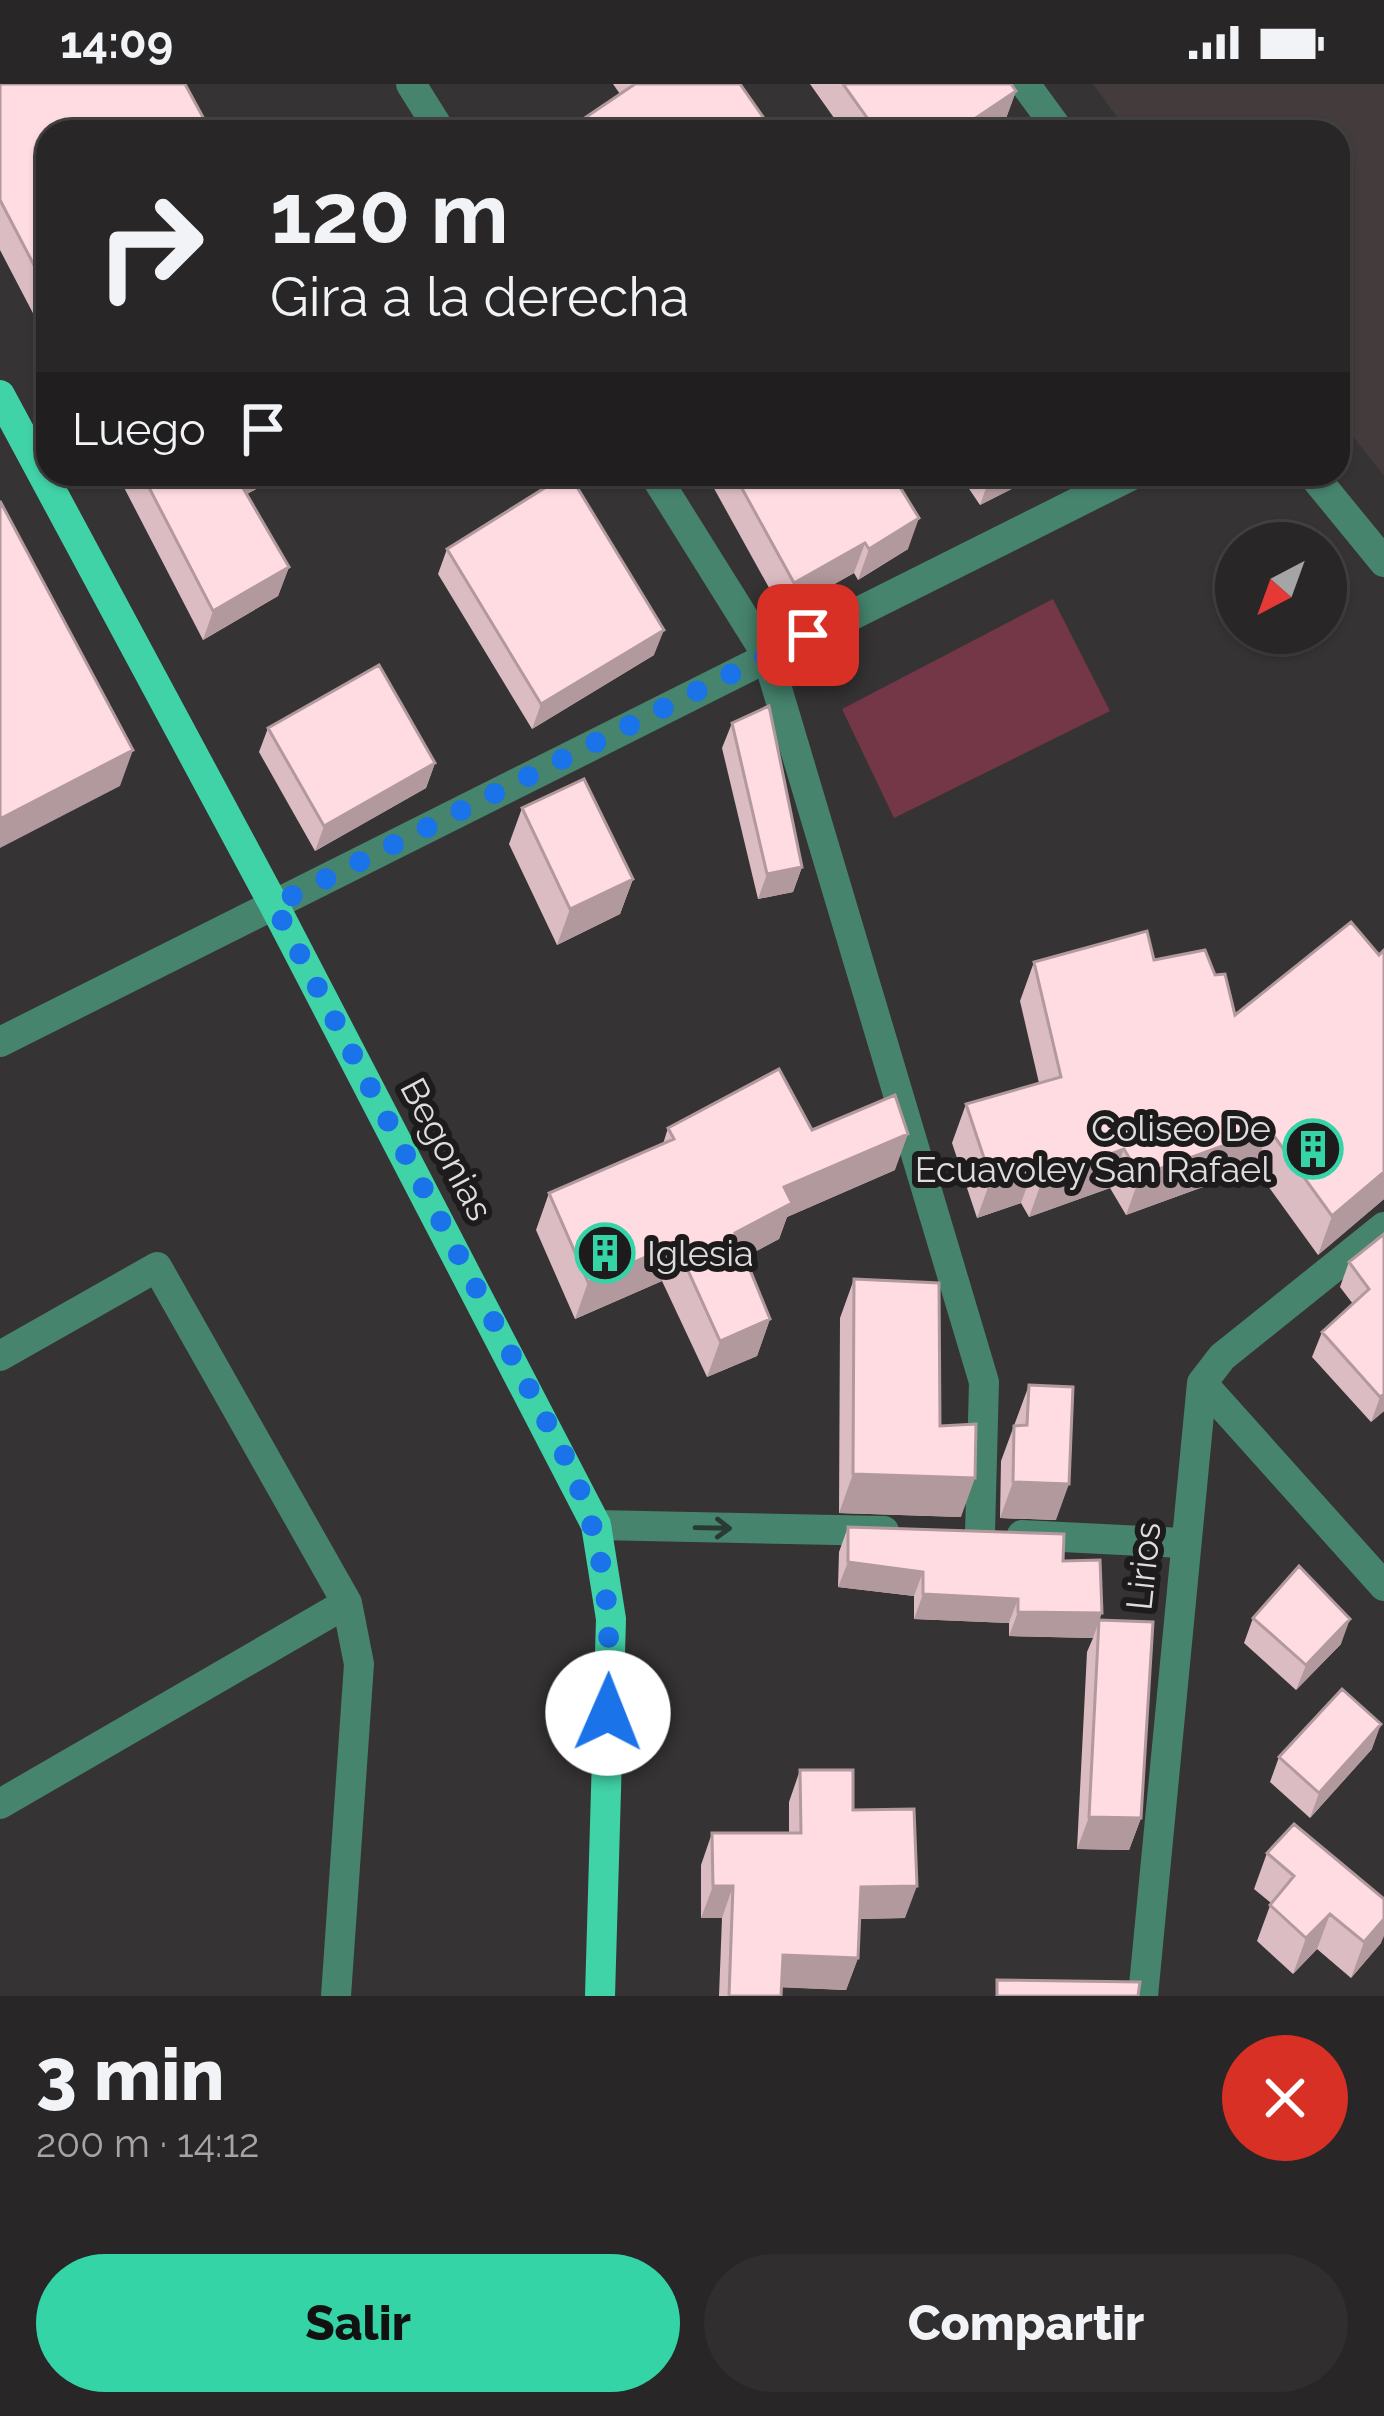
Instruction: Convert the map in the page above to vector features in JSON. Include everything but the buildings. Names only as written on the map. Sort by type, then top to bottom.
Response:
[{"type":"main road","name":"Begonias","points":[[0,395],[36,462]]},
{"type":"main road","name":"Begonias","points":[[49,486],[570,1466],[596,1525],[611,1619],[600,1996]]},
{"type":"street","points":[[411,84],[434,120]]},
{"type":"street","points":[[1025,84],[1051,120]]},
{"type":"street","points":[[661,486],[767,655],[985,1382],[968,1533],[1184,1543]]},
{"type":"street","points":[[0,1042],[1110,486]]},
{"type":"street","points":[[1322,486],[1384,562]]},
{"type":"street","points":[[1384,1226],[1222,1357],[1202,1383],[1384,1586]]},
{"type":"street","points":[[0,1356],[157,1267],[347,1604],[359,1664],[336,1996]]},
{"type":"street","name":"Lirios","points":[[1143,1996],[1202,1383]]},
{"type":"street","points":[[596,1525],[908,1532]]},
{"type":"street","points":[[0,1804],[347,1604]]},
{"type":"shaded area","points":[[1093,84],[1384,84],[1384,476],[1350,432],[1350,120],[1119,120]]},
{"type":"shaded area","points":[[1053,599],[1110,711],[894,818],[842,709]]},
{"type":"place","name":"Coliseo De Ecuavoley San Rafael","points":[[1313,1149]]},
{"type":"place","name":"Iglesia","points":[[605,1253]]},
{"type":"route","points":[[608,1713],[611,1619],[596,1525],[570,1466],[274,905],[808,635]]}]
